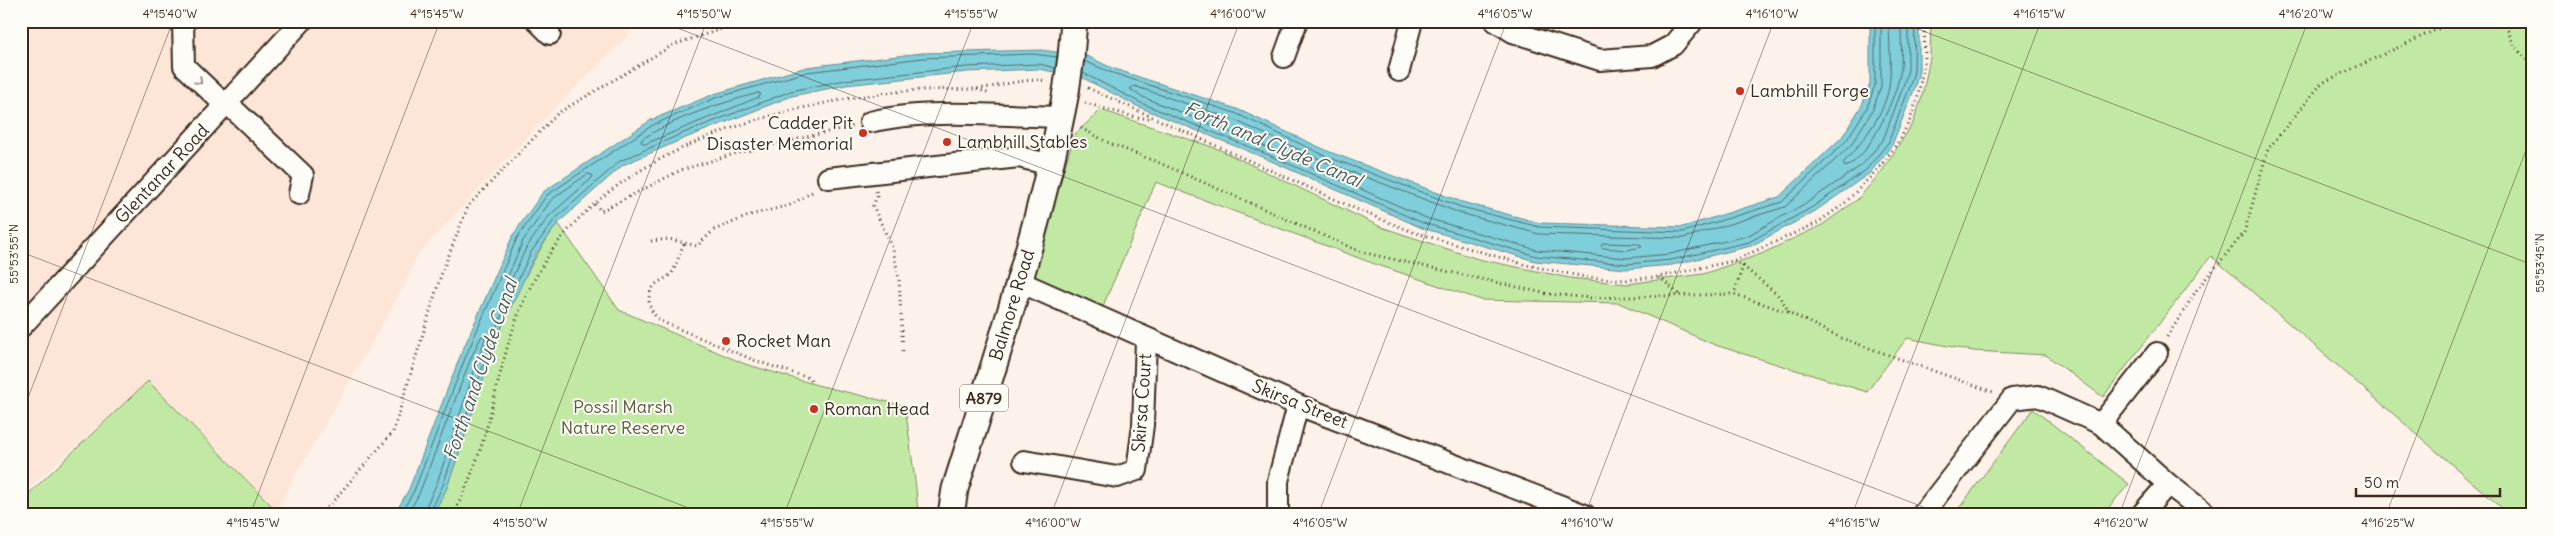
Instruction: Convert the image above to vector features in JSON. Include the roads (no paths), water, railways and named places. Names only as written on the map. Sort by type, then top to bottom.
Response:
[{"type":"main road","name":"A879","points":[[1064,96],[1071,57],[1074,21]]},
{"type":"main road","name":"Balmore Road","points":[[950,515],[955,489],[1020,282],[1051,165],[1064,96]]},
{"type":"street","points":[[184,21],[184,66],[303,175],[299,194]]},
{"type":"street","name":"Glentanar Road","points":[[21,326],[302,21]]},
{"type":"street","points":[[1284,58],[1296,21]]},
{"type":"street","points":[[1399,71],[1412,21]]},
{"type":"street","points":[[1495,21],[1600,60],[1652,56],[1673,45],[1693,21]]},
{"type":"street","points":[[870,122],[887,118],[963,115],[1064,96]]},
{"type":"street","points":[[828,178],[1019,157],[1051,165]]},
{"type":"street","name":"Skirsa Street","points":[[1020,282],[1146,340],[1298,405],[1585,515]]},
{"type":"street","name":"Skirsa Court","points":[[1024,461],[1117,478],[1137,470],[1143,425],[1146,340]]},
{"type":"street","points":[[2101,424],[2157,352]]},
{"type":"street","points":[[1922,515],[2012,399],[2038,396],[2101,424],[2168,484],[2208,515]]},
{"type":"street","points":[[1278,515],[1278,481],[1298,405]]},
{"type":"street","points":[[2141,515],[2168,484]]},
{"type":"water","name":"Forth and Clyde Canal","points":[[1870,21],[1919,21],[1919,71],[1914,90],[1892,145],[1870,173],[1814,212],[1751,246],[1672,265],[1626,269],[1535,261],[1422,228],[1262,157],[1139,107],[1083,78],[1039,69],[967,72],[846,85],[792,96],[623,165],[558,223],[536,254],[500,330],[447,488],[433,515],[394,515],[409,489],[461,354],[513,235],[543,192],[651,120],[714,94],[807,67],[922,53],[1041,50],[1087,56],[1112,68],[1237,109],[1330,152],[1462,202],[1540,223],[1683,227],[1779,197],[1842,137],[1862,105],[1870,84]]},
{"type":"place","name":"Lambhill Forge","points":[[1740,91]]},
{"type":"place","name":"Cadder Pit Disaster Memorial","points":[[863,133]]},
{"type":"place","name":"Lambhill Stables","points":[[947,142]]},
{"type":"place","name":"Rocket Man","points":[[726,341]]},
{"type":"place","name":"Roman Head","points":[[814,409]]},
{"type":"park label","name":"Possil Marsh Nature Reserve","points":[[623,417]]}]
